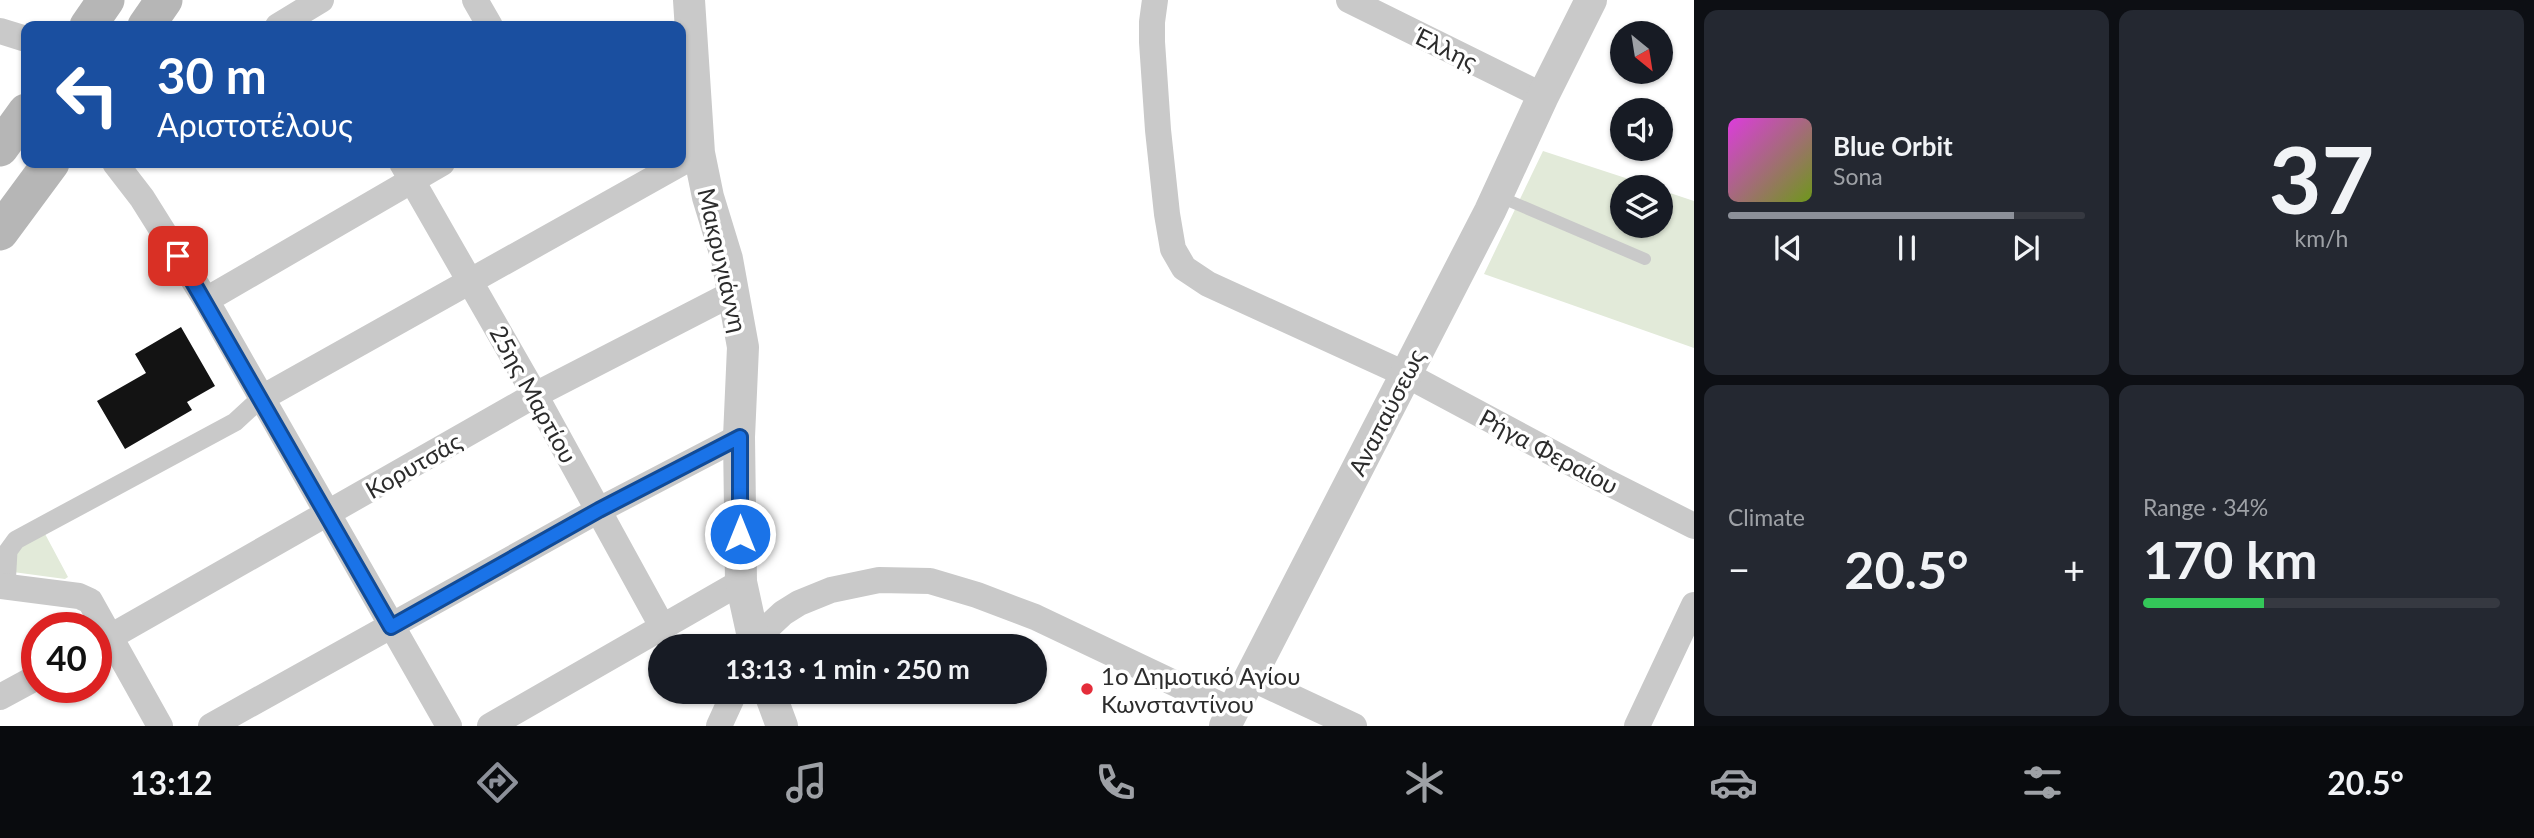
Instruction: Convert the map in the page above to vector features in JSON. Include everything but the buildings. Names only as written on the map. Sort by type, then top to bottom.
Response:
[{"type":"main road","points":[[91,21],[106,0]]},
{"type":"main road","points":[[149,21],[164,0]]},
{"type":"main road","points":[[0,148],[21,119]]},
{"type":"main road","points":[[0,232],[47,168]]},
{"type":"street","points":[[475,0],[487,21]]},
{"type":"street","name":"Ρήγα Φεραίου","points":[[1155,0],[1152,22],[1158,130],[1167,214],[1178,261],[1187,271],[1208,284],[1405,374],[1694,526]]},
{"type":"street","name":"Έλλης","points":[[1349,0],[1543,96]]},
{"type":"street","name":"Αναπαύσεως","points":[[1229,719],[1497,196],[1591,0]]},
{"type":"street","points":[[289,21],[316,8]]},
{"type":"street","name":"Μακρυγιάννη","points":[[687,17],[702,175],[735,292],[743,347],[740,437],[741,582],[751,634]]},
{"type":"street","points":[[0,30],[21,37]]},
{"type":"street","points":[[686,160],[699,153]]},
{"type":"street","points":[[119,168],[151,212],[206,300],[449,726]]},
{"type":"street","points":[[94,612],[90,601],[85,598],[3,587],[9,551],[8,535],[235,422],[260,398],[672,168]]},
{"type":"street","points":[[206,300],[407,171]]},
{"type":"street","name":"25ης Μαρτίου","points":[[407,171],[663,628]]},
{"type":"street","name":"Κορυτσάς","points":[[112,636],[535,396],[735,292]]},
{"type":"street","points":[[211,726],[599,510],[740,437]]},
{"type":"street","points":[[763,634],[783,613],[799,603],[831,590],[879,580],[930,580],[1035,617],[1229,719]]},
{"type":"street","points":[[490,726],[741,582]]},
{"type":"street","points":[[1637,726],[1694,605]]},
{"type":"street","points":[[112,654],[160,726]]},
{"type":"street","points":[[1251,678],[1353,726]]},
{"type":"street","points":[[0,697],[21,686]]},
{"type":"street","points":[[719,726],[729,704]]},
{"type":"street","points":[[774,704],[782,726]]},
{"type":"lane","points":[[1497,196],[1646,259]]},
{"type":"green space","points":[[1543,151],[1616,175],[1610,175],[1610,238],[1673,238],[1673,194],[1694,201],[1694,348],[1484,274]]},
{"type":"green space","points":[[44,532],[68,577],[65,579],[13,572],[16,547]]},
{"type":"place","name":"1ο Δημοτικό Αγίου Κωνσταντίνου","points":[[1087,689]]},
{"type":"route","points":[[178,256],[206,300],[391,627],[599,510],[740,437],[740,534]]}]
